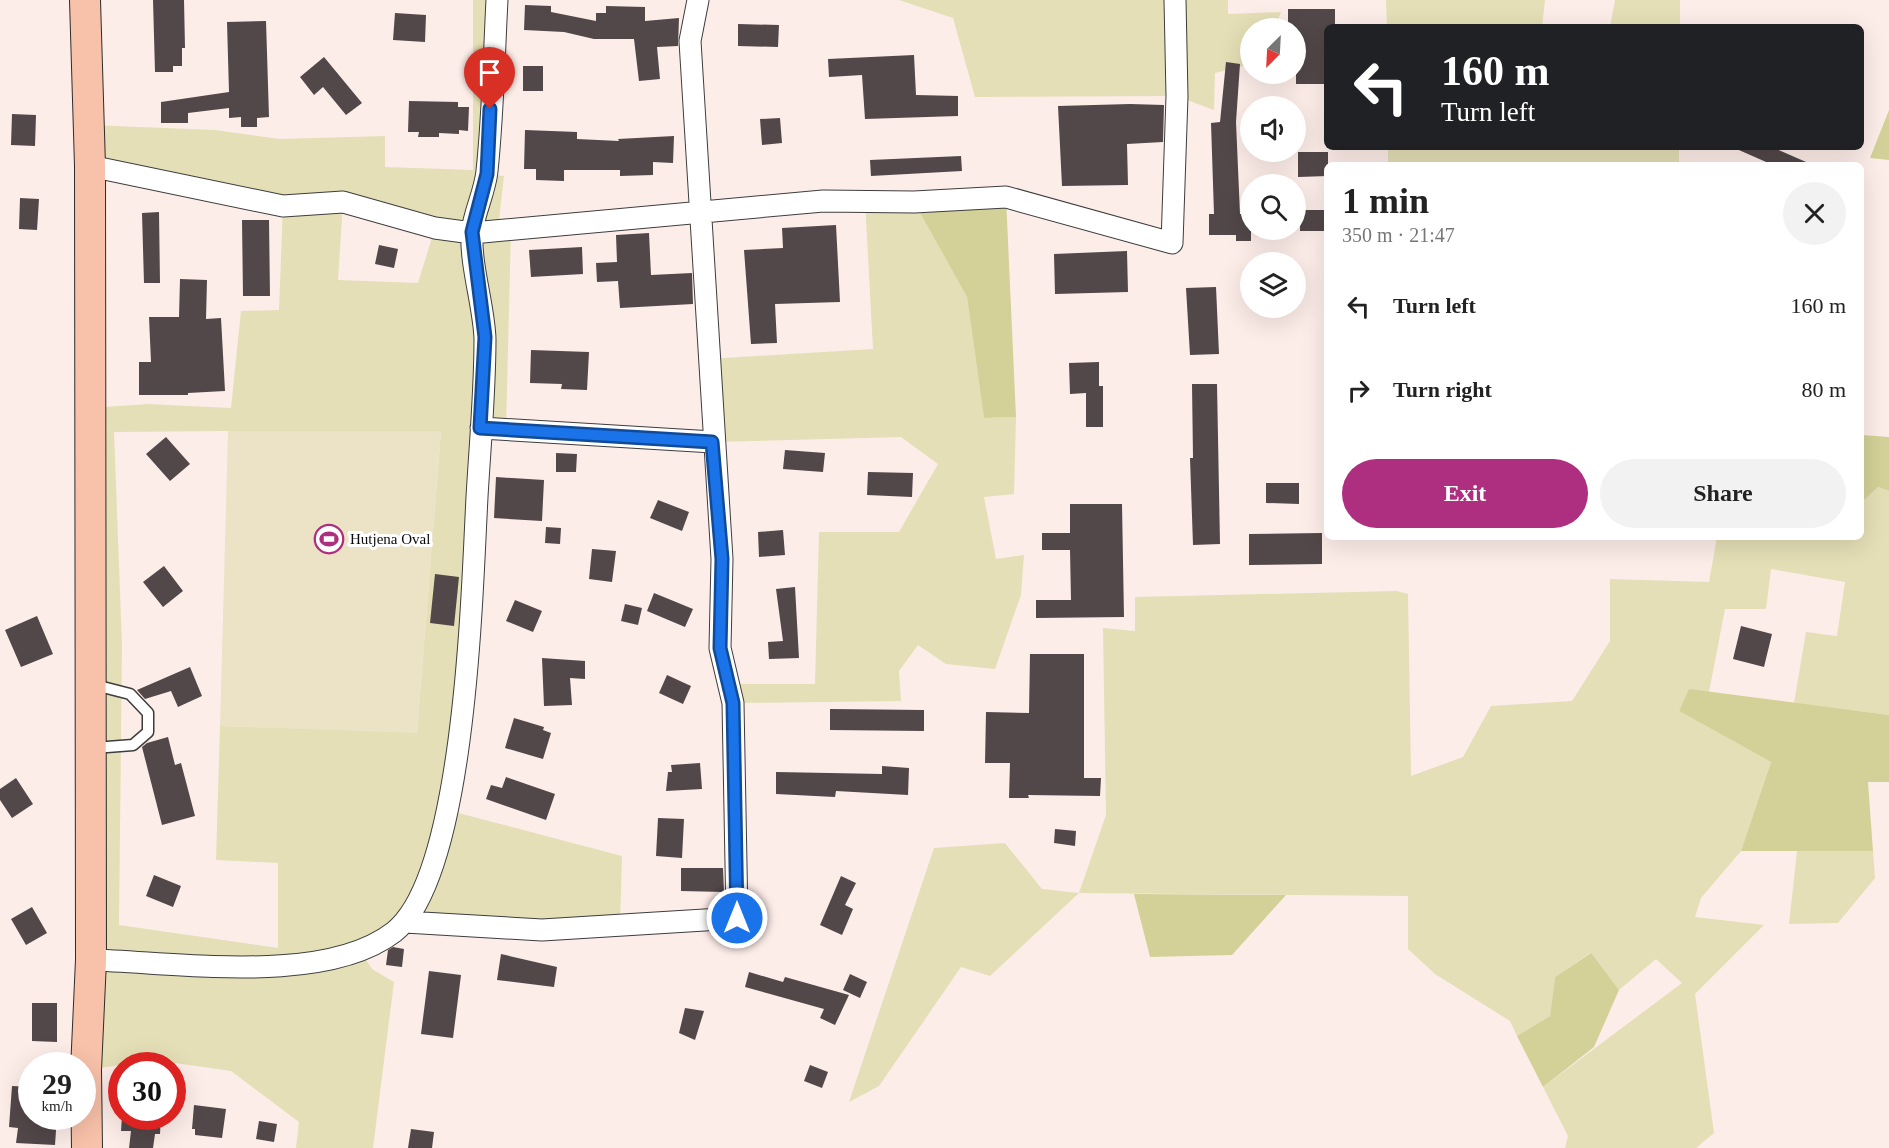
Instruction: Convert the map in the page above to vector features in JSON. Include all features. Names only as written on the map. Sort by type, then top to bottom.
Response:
[{"type":"main road","points":[[85,0],[90,166],[91,684],[91,960],[86,1070],[87,1148]]},
{"type":"street","points":[[91,960],[258,968],[317,963],[361,951],[393,933],[405,922],[429,880],[447,810],[467,686],[485,337],[472,232],[487,174],[497,0]]},
{"type":"street","points":[[405,922],[542,930],[737,918],[733,703],[720,648],[722,559],[712,442],[690,41],[698,0]]},
{"type":"street","points":[[90,166],[283,206],[343,202],[435,228],[472,232],[701,214],[823,201],[914,202],[1006,197],[1172,243],[1177,96],[1174,0]]},
{"type":"street","points":[[480,428],[712,442]]},
{"type":"lane","points":[[91,684],[130,694],[148,713],[148,732],[133,745],[91,749]]},
{"type":"shaded area","points":[[473,0],[497,0],[487,174],[504,176],[498,229],[511,229],[506,429],[481,428],[447,810],[622,856],[620,926],[405,922],[361,952],[372,969],[394,982],[373,1148],[296,1148],[299,1122],[231,1071],[186,1065],[186,1052],[108,1052],[108,1067],[96,1069],[96,1052],[86,1052],[90,408],[148,404],[231,408],[241,311],[279,310],[283,206],[90,166],[89,125],[215,130],[280,139],[385,136],[385,167],[473,170]],"holes":[[[343,202],[435,228],[418,283],[338,280]],[[441,431],[417,732],[220,726],[216,860],[278,863],[278,948],[119,925],[122,645],[114,432]]]},
{"type":"shaded area","points":[[899,0],[1228,0],[1228,14],[1281,12],[1279,18],[1240,18],[1240,67],[1215,73],[1214,110],[1176,96],[975,97],[953,18]]},
{"type":"shaded area","points":[[1386,0],[1545,0],[1542,24],[1387,24]]},
{"type":"shaded area","points":[[1615,0],[1680,0],[1680,24],[1611,24]]},
{"type":"shaded area","points":[[1889,110],[1889,160],[1870,158]]},
{"type":"shaded area","points":[[1388,150],[1679,150],[1679,162],[1388,162]]},
{"type":"shaded area","points":[[1006,197],[1016,417],[984,418],[967,297],[914,202]]},
{"type":"shaded area","points":[[865,200],[914,202],[967,297],[984,418],[1016,417],[1014,494],[984,497],[996,559],[1024,555],[1021,595],[995,669],[946,664],[918,645],[899,671],[901,701],[733,703],[729,684],[815,684],[819,532],[899,532],[938,464],[901,437],[713,442],[708,359],[873,349]]},
{"type":"shaded area","name":"Hutjena Oval","points":[[228,431],[441,431],[417,733],[220,726]]},
{"type":"shaded area","points":[[1864,435],[1889,437],[1889,491],[1878,487],[1864,500]]},
{"type":"shaded area","points":[[1878,487],[1889,491],[1889,715],[1794,703],[1806,632],[1837,636],[1845,582],[1771,569],[1766,609],[1725,609],[1709,692],[1689,690],[1679,711],[1771,762],[1741,851],[1701,898],[1695,917],[1764,925],[1695,994],[1714,1133],[1696,1148],[1565,1148],[1568,1136],[1543,1087],[1682,983],[1656,959],[1619,990],[1590,953],[1555,977],[1550,1016],[1517,1036],[1510,1021],[1435,974],[1408,949],[1408,896],[1079,893],[1106,815],[1103,628],[1135,631],[1135,597],[1397,591],[1408,594],[1411,776],[1463,757],[1491,706],[1572,701],[1610,641],[1610,579],[1709,582],[1716,540],[1864,540],[1864,500]]},
{"type":"shaded area","points":[[1689,689],[1889,715],[1889,782],[1868,782],[1873,851],[1741,851],[1771,762],[1679,711]]},
{"type":"shaded area","points":[[1005,843],[1042,889],[1079,893],[990,976],[961,967],[879,1086],[849,1102],[934,848]]},
{"type":"shaded area","points":[[1797,851],[1873,851],[1875,878],[1838,923],[1789,924]]},
{"type":"shaded area","points":[[1134,894],[1286,895],[1232,955],[1150,957]]},
{"type":"shaded area","points":[[1591,953],[1619,990],[1594,1047],[1543,1087],[1517,1036],[1550,1016],[1555,977]]},
{"type":"building","points":[[153,0],[184,0],[185,48],[182,48],[182,66],[173,66],[173,72],[155,72]]},
{"type":"building","points":[[525,5],[551,6],[551,12],[596,21],[596,13],[606,13],[606,6],[645,7],[645,21],[679,18],[678,46],[657,47],[660,79],[639,81],[634,39],[594,39],[564,32],[524,30]]},
{"type":"building","points":[[1288,9],[1335,9],[1335,24],[1324,24],[1324,84],[1306,84],[1306,18],[1288,18]]},
{"type":"building","points":[[395,13],[426,15],[425,42],[393,40]]},
{"type":"building","points":[[266,21],[269,117],[257,118],[257,127],[241,127],[241,117],[229,118],[229,108],[188,113],[188,123],[161,123],[161,102],[229,92],[227,22]]},
{"type":"building","points":[[738,24],[779,25],[778,47],[738,46]]},
{"type":"building","points":[[914,55],[916,95],[958,96],[958,116],[865,119],[862,75],[829,77],[828,59]]},
{"type":"building","points":[[324,57],[362,103],[346,115],[323,87],[314,95],[300,77]]},
{"type":"building","points":[[1226,62],[1240,64],[1236,122],[1240,240],[1251,241],[1236,241],[1236,235],[1209,235],[1209,214],[1214,214],[1211,123],[1220,122]]},
{"type":"building","points":[[523,66],[543,66],[543,91],[523,91]]},
{"type":"building","points":[[409,101],[458,102],[458,107],[469,107],[468,131],[459,130],[459,134],[439,133],[439,137],[418,137],[419,132],[408,132]]},
{"type":"building","points":[[1164,105],[1163,142],[1127,144],[1128,185],[1062,186],[1058,106]]},
{"type":"building","points":[[12,114],[36,115],[35,146],[11,145]]},
{"type":"building","points":[[780,118],[782,143],[762,145],[760,119]]},
{"type":"building","points":[[525,130],[577,132],[577,139],[619,141],[618,139],[674,136],[673,163],[653,162],[653,175],[620,176],[620,170],[564,170],[564,181],[536,180],[536,169],[524,169]]},
{"type":"building","points":[[1739,150],[1779,150],[1806,162],[1766,162]]},
{"type":"building","points":[[1306,152],[1328,152],[1328,162],[1324,162],[1324,176],[1306,177],[1306,174],[1298,174],[1298,162],[1306,162]]},
{"type":"building","points":[[961,156],[962,171],[871,176],[870,160]]},
{"type":"building","points":[[20,198],[39,199],[37,230],[19,229]]},
{"type":"building","points":[[1306,210],[1324,210],[1324,231],[1306,231]]},
{"type":"building","points":[[159,212],[160,283],[144,283],[142,213]]},
{"type":"building","points":[[242,220],[269,220],[270,296],[243,296]]},
{"type":"building","points":[[836,225],[840,302],[775,304],[777,343],[751,344],[744,250],[783,248],[782,228]]},
{"type":"building","points":[[649,233],[651,275],[692,273],[693,304],[620,308],[618,281],[597,282],[596,263],[617,262],[616,235]]},
{"type":"building","points":[[379,245],[398,249],[394,268],[375,264]]},
{"type":"building","points":[[582,247],[583,274],[531,277],[529,250]]},
{"type":"building","points":[[1127,251],[1128,292],[1055,294],[1054,254]]},
{"type":"building","points":[[180,279],[207,280],[206,319],[221,318],[225,391],[188,393],[188,395],[139,395],[139,362],[151,362],[149,317],[179,317]]},
{"type":"building","points":[[1216,287],[1219,354],[1190,355],[1186,288]]},
{"type":"building","points":[[531,350],[589,352],[587,390],[561,389],[562,384],[530,383]]},
{"type":"building","points":[[1099,362],[1099,386],[1103,386],[1103,427],[1086,427],[1086,393],[1070,394],[1069,363]]},
{"type":"building","points":[[1192,384],[1217,384],[1220,544],[1193,545],[1190,458],[1193,458]]},
{"type":"building","points":[[166,437],[190,464],[170,481],[146,454]]},
{"type":"building","points":[[785,450],[825,453],[823,472],[783,469]]},
{"type":"building","points":[[556,453],[577,454],[576,472],[556,472]]},
{"type":"building","points":[[868,472],[913,473],[912,497],[867,495]]},
{"type":"building","points":[[496,477],[544,480],[542,521],[494,518]]},
{"type":"building","points":[[1266,483],[1299,483],[1299,504],[1266,503]]},
{"type":"building","points":[[658,500],[689,512],[682,531],[650,518]]},
{"type":"building","points":[[1070,504],[1122,504],[1124,617],[1036,618],[1036,600],[1071,600],[1070,550],[1042,550],[1042,533],[1070,533]]},
{"type":"building","points":[[546,527],[561,528],[560,544],[545,543]]},
{"type":"building","points":[[783,530],[785,555],[759,557],[758,532]]},
{"type":"building","points":[[1322,533],[1322,564],[1249,565],[1249,534]]},
{"type":"building","points":[[592,549],[616,551],[612,582],[589,579]]},
{"type":"building","points":[[164,566],[183,591],[163,607],[143,582]]},
{"type":"building","points":[[435,574],[459,577],[454,626],[430,623]]},
{"type":"building","points":[[795,587],[799,658],[769,659],[768,642],[783,641],[776,589]]},
{"type":"building","points":[[654,593],[693,609],[685,627],[647,611]]},
{"type":"building","points":[[515,600],[542,611],[533,632],[506,621]]},
{"type":"building","points":[[625,604],[642,608],[638,625],[621,621]]},
{"type":"building","points":[[37,616],[53,654],[21,667],[5,630]]},
{"type":"building","points":[[1741,626],[1772,634],[1764,667],[1733,659]]},
{"type":"building","points":[[1030,654],[1084,654],[1084,778],[1101,778],[1100,796],[1028,795],[1029,798],[1009,798],[1010,763],[985,763],[986,712],[1029,713]]},
{"type":"building","points":[[542,658],[585,661],[585,679],[570,678],[572,705],[544,706]]},
{"type":"building","points":[[190,667],[202,696],[178,707],[171,691],[145,699],[137,690]]},
{"type":"building","points":[[667,675],[691,686],[683,704],[659,693]]},
{"type":"building","points":[[830,709],[924,710],[924,731],[830,730]]},
{"type":"building","points":[[514,718],[544,727],[543,730],[551,733],[543,759],[505,748]]},
{"type":"building","points":[[168,737],[175,765],[181,763],[195,816],[162,825],[142,747],[147,743]]},
{"type":"building","points":[[700,763],[702,789],[666,791],[668,772],[672,772],[671,765]]},
{"type":"building","points":[[882,766],[909,768],[908,795],[836,791],[835,797],[776,794],[776,772],[882,774]]},
{"type":"building","points":[[506,777],[555,794],[546,820],[486,799],[491,785],[502,788]]},
{"type":"building","points":[[16,778],[33,804],[12,818],[0,800],[0,789]]},
{"type":"building","points":[[658,818],[684,819],[682,858],[656,856]]},
{"type":"building","points":[[1055,829],[1076,831],[1075,846],[1054,843]]},
{"type":"building","points":[[681,868],[723,868],[724,892],[681,891]]},
{"type":"building","points":[[154,875],[181,886],[173,907],[146,896]]},
{"type":"building","points":[[841,876],[856,883],[845,905],[853,909],[842,935],[820,925]]},
{"type":"building","points":[[32,907],[47,933],[26,945],[11,919]]},
{"type":"building","points":[[393,947],[404,949],[402,967],[386,965],[388,950]]},
{"type":"building","points":[[501,954],[557,967],[554,987],[497,980]]},
{"type":"building","points":[[429,971],[461,975],[453,1038],[421,1034]]},
{"type":"building","points":[[749,972],[783,982],[785,977],[849,995],[835,1025],[820,1018],[824,1009],[745,987]]},
{"type":"building","points":[[850,974],[867,982],[860,998],[843,990]]},
{"type":"building","points":[[32,1003],[57,1003],[57,1042],[32,1041]]},
{"type":"building","points":[[685,1008],[704,1011],[695,1040],[679,1033]]},
{"type":"building","points":[[810,1065],[828,1072],[822,1088],[804,1081]]},
{"type":"building","points":[[12,1086],[18,1086],[18,1128],[9,1127]]},
{"type":"building","points":[[194,1105],[226,1109],[222,1138],[195,1135],[195,1129],[192,1129]]},
{"type":"building","points":[[259,1121],[277,1124],[274,1142],[256,1139]]},
{"type":"building","points":[[18,1128],[18,1130],[56,1130],[55,1145],[16,1143]]},
{"type":"building","points":[[411,1129],[434,1132],[432,1148],[408,1148]]},
{"type":"building","points":[[160,1130],[160,1134],[155,1134],[153,1148],[129,1148],[131,1131],[121,1131]]},
{"type":"place","name":"Hutjena Oval","points":[[329,539]]},
{"type":"route","points":[[490,109],[487,174],[472,232],[485,337],[480,428],[712,442],[722,559],[720,648],[733,703],[737,918]]}]
